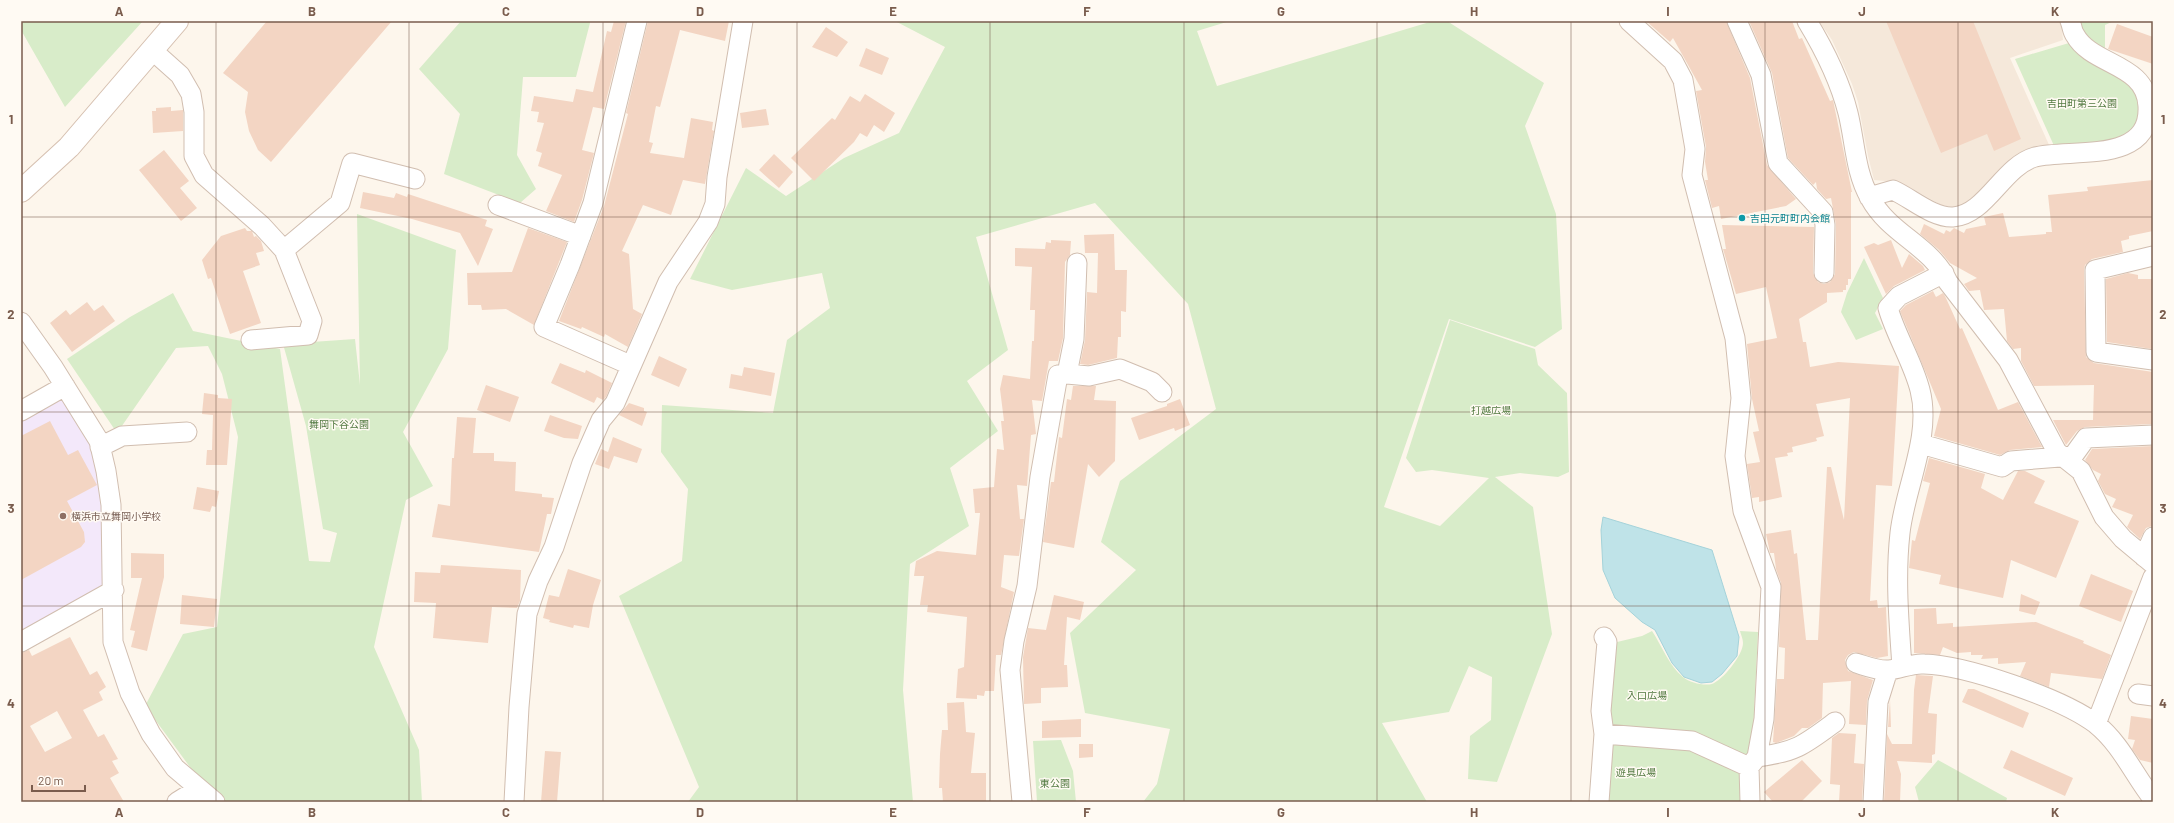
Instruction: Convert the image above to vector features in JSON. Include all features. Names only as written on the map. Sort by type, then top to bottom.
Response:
[{"type":"street","points":[[21,191],[69,147],[177,21]]},
{"type":"street","points":[[630,365],[544,327],[593,203],[637,21]]},
{"type":"street","points":[[514,802],[519,707],[527,614],[538,581],[554,547],[582,463],[601,420],[615,403],[630,365],[668,282],[708,222],[715,204],[717,177],[743,21]]},
{"type":"street","points":[[1629,21],[1673,61],[1683,80],[1695,149],[1692,176],[1735,338],[1741,398],[1735,456],[1737,480],[1743,511],[1771,587],[1765,704],[1753,762],[1750,802]]},
{"type":"street","points":[[1738,21],[1761,75],[1778,162],[1823,212],[1825,225],[1824,273]]},
{"type":"street","points":[[1807,21],[1823,51],[1838,85],[1847,111],[1860,175],[1869,197],[1880,214],[1941,267],[1948,282],[2008,360],[2057,452],[2081,471],[2104,517],[2123,539],[2148,560],[2153,537]]},
{"type":"street","points":[[1869,197],[1893,190],[1937,214],[1953,217],[1966,213],[1978,205],[2023,162],[2036,157],[2111,149],[2128,144],[2139,136],[2146,122],[2148,106],[2145,90],[2136,77],[2086,48],[2075,36],[2070,21]]},
{"type":"street","points":[[152,50],[180,75],[191,94],[194,112],[194,156],[204,175],[262,226],[284,250],[312,321],[308,335],[251,340]]},
{"type":"street","points":[[284,250],[340,203],[352,163],[416,179]]},
{"type":"street","points":[[498,205],[581,236]]},
{"type":"street","points":[[2153,256],[2095,270],[2096,352],[2153,360]]},
{"type":"street","points":[[1067,374],[1074,339],[1077,263]]},
{"type":"street","points":[[1873,802],[1878,702],[1895,668],[1896,570],[1905,500],[1921,444],[1922,415],[1920,390],[1892,322],[1888,308],[1900,296],[1944,273]]},
{"type":"street","points":[[21,322],[65,386],[99,441],[111,506],[114,590],[112,617],[113,642],[130,692],[151,734],[175,768],[189,797],[214,802]]},
{"type":"street","points":[[1022,802],[1010,670],[1014,640],[1027,586],[1040,477],[1058,376],[1067,374],[1089,376],[1120,369],[1152,382],[1162,392]]},
{"type":"street","points":[[21,411],[65,386]]},
{"type":"street","points":[[100,447],[122,436],[187,432]]},
{"type":"street","points":[[1921,444],[2002,467],[2011,461],[2064,458],[2073,456],[2086,438],[2153,436]]},
{"type":"street","points":[[2096,724],[2153,577]]},
{"type":"street","points":[[21,642],[114,590]]},
{"type":"street","points":[[1599,802],[1604,734],[1601,711],[1607,642],[1604,637]]},
{"type":"street","points":[[1856,663],[1895,668],[1924,663],[1983,676],[2020,688],[2064,706],[2096,724],[2124,755],[2139,782],[2153,799]]},
{"type":"street","points":[[1604,734],[1692,741],[1753,762],[1783,754],[1801,747],[1835,722]]},
{"type":"shaded area","points":[[1819,21],[2061,21],[2063,40],[2010,58],[2050,147],[2011,161],[1964,205],[1952,207],[1941,205],[1911,188],[1896,182],[1874,180],[1858,102],[1852,84],[1832,40]]},
{"type":"shaded area","name":"横浜市立舞岡小学校","points":[[57,399],[67,400],[93,440],[104,483],[105,587],[21,636],[21,420]]},
{"type":"green space","points":[[21,21],[143,21],[65,107],[21,30]]},
{"type":"green space","points":[[461,21],[589,21],[590,23],[576,77],[523,77],[517,155],[536,189],[520,203],[444,174],[460,114],[419,69]]},
{"type":"green space","name":"打越広場","points":[[895,21],[1230,21],[1197,31],[1217,86],[1433,21],[1447,21],[1544,83],[1525,126],[1556,214],[1562,329],[1535,347],[1449,319],[1384,507],[1440,526],[1489,478],[1432,470],[1416,472],[1406,458],[1450,320],[1535,349],[1538,365],[1567,393],[1569,472],[1558,477],[1520,473],[1495,477],[1533,507],[1552,634],[1497,782],[1468,779],[1470,736],[1491,720],[1492,677],[1469,666],[1449,712],[1382,723],[1427,802],[1143,802],[1157,784],[1170,729],[1085,713],[1070,633],[1136,570],[1101,542],[1120,481],[1216,409],[1188,304],[1095,203],[976,237],[1008,350],[967,381],[998,431],[950,468],[969,526],[910,564],[903,690],[913,802],[688,802],[699,787],[619,596],[682,561],[688,489],[661,452],[662,405],[773,413],[787,340],[830,308],[822,273],[732,290],[690,279],[746,168],[786,196],[844,158],[899,133],[945,47]]},
{"type":"green space","points":[[2078,21],[2114,21],[2105,25],[2105,49],[2090,43]]},
{"type":"green space","name":"吉田町第三公園","points":[[2069,43],[2117,74],[2138,94],[2140,111],[2136,128],[2111,142],[2055,148],[2015,59]]},
{"type":"green space","name":"舞岡下谷公園","points":[[357,214],[456,250],[448,349],[403,432],[433,486],[406,500],[374,647],[419,750],[422,802],[224,802],[201,782],[145,706],[183,634],[217,627],[238,437],[222,374],[208,346],[176,348],[117,433],[67,359],[130,317],[173,293],[193,331],[280,349],[309,561],[330,562],[337,533],[323,529],[306,426],[283,344],[355,339],[360,385]]},
{"type":"green space","points":[[1864,258],[1883,298],[1875,313],[1883,329],[1856,340],[1841,312],[1847,293]]},
{"type":"green space","name":"入口広場","points":[[1652,631],[1670,662],[1678,672],[1689,681],[1705,685],[1712,684],[1721,678],[1740,654],[1743,643],[1740,631],[1758,632],[1752,755],[1748,757],[1609,731],[1613,643],[1642,636]]},
{"type":"green space","name":"遊具広場","points":[[1610,739],[1698,748],[1741,769],[1747,802],[1604,802]]},
{"type":"green space","name":"東公園","points":[[1061,740],[1073,771],[1076,802],[1037,802],[1033,741]]},
{"type":"green space","points":[[1938,760],[2007,798],[2006,802],[1919,802],[1915,787]]},
{"type":"water","points":[[1603,517],[1712,550],[1739,637],[1737,656],[1722,674],[1712,682],[1701,683],[1684,677],[1672,663],[1655,630],[1642,622],[1615,598],[1603,570],[1601,530]]},
{"type":"building","points":[[267,21],[392,21],[271,162],[258,150],[249,131],[245,112],[248,92],[223,73]]},
{"type":"building","points":[[614,21],[626,21],[604,109],[593,107],[582,150],[594,153],[582,200],[574,222],[546,211],[562,175],[538,166],[542,153],[536,151],[544,123],[537,122],[539,112],[531,111],[534,96],[573,102],[576,89],[593,92],[607,31],[611,32]]},
{"type":"building","points":[[648,21],[729,21],[725,41],[680,30],[660,107],[656,106],[649,142],[653,143],[650,153],[684,158],[691,118],[713,122],[712,130],[714,131],[705,184],[683,180],[671,215],[643,205],[622,251],[629,254],[633,309],[642,314],[628,347],[605,334],[604,337],[582,327],[581,329],[559,321],[604,206],[628,114],[626,113]]},
{"type":"building","points":[[1646,21],[1726,21],[1750,78],[1767,165],[1796,199],[1786,206],[1721,219],[1719,206],[1712,208],[1705,180],[1708,180],[1705,162],[1706,147],[1696,91],[1702,90],[1673,38],[1670,42]]},
{"type":"building","points":[[1749,21],[1792,21],[1799,39],[1802,38],[1830,101],[1833,100],[1852,192],[1851,279],[1848,279],[1846,290],[1843,290],[1843,292],[1827,293],[1827,302],[1799,319],[1803,342],[1806,342],[1810,367],[1838,362],[1899,366],[1892,486],[1876,485],[1870,601],[1877,600],[1878,608],[1886,607],[1888,656],[1877,658],[1854,652],[1848,655],[1845,660],[1848,671],[1873,680],[1867,701],[1866,725],[1849,724],[1851,681],[1823,683],[1822,718],[1808,728],[1802,728],[1794,736],[1776,743],[1773,742],[1777,679],[1784,679],[1785,648],[1779,647],[1781,583],[1776,569],[1774,553],[1770,553],[1766,534],[1791,530],[1794,554],[1797,553],[1806,640],[1818,640],[1827,467],[1831,467],[1844,520],[1850,398],[1816,404],[1824,436],[1816,438],[1817,441],[1792,447],[1793,452],[1787,453],[1788,456],[1775,458],[1782,497],[1759,502],[1759,497],[1752,498],[1747,464],[1760,462],[1753,432],[1759,431],[1752,399],[1747,344],[1777,338],[1766,287],[1736,294],[1723,249],[1726,249],[1722,225],[1814,227],[1813,273],[1818,282],[1824,284],[1830,282],[1835,274],[1836,225],[1831,198],[1826,199],[1817,189],[1816,182],[1813,185],[1788,158],[1772,73]]},
{"type":"building","points":[[1886,21],[1973,21],[2021,139],[1994,151],[1987,134],[1941,153]]},
{"type":"building","points":[[2117,24],[2153,37],[2153,64],[2108,49]]},
{"type":"building","points":[[826,27],[848,42],[837,57],[812,47]]},
{"type":"building","points":[[866,48],[889,58],[882,75],[859,66]]},
{"type":"building","points":[[865,94],[895,113],[884,132],[874,125],[867,137],[860,133],[854,142],[814,181],[791,158],[832,118],[835,120],[850,96],[860,102]]},
{"type":"building","points":[[171,107],[171,111],[183,110],[183,131],[153,133],[152,111],[156,111],[156,108]]},
{"type":"building","points":[[766,109],[769,125],[742,128],[740,113]]},
{"type":"building","points":[[164,150],[189,181],[180,188],[197,208],[181,221],[139,170]]},
{"type":"building","points":[[774,154],[793,172],[779,188],[759,170]]},
{"type":"building","points":[[2153,180],[2153,231],[2129,236],[2129,239],[2121,241],[2123,252],[2092,259],[2085,265],[2084,270],[2086,357],[2094,363],[2153,372],[2153,424],[2085,427],[2077,431],[2066,445],[2053,420],[2093,420],[2094,385],[2034,386],[2021,361],[2021,348],[2013,349],[2007,341],[2004,309],[1984,310],[1980,290],[1969,291],[1964,284],[1977,278],[1950,263],[1939,250],[1920,234],[1924,224],[1944,234],[1946,230],[1950,232],[1954,228],[1964,233],[1966,229],[1986,225],[1984,217],[2003,213],[2009,237],[2046,234],[2046,232],[2052,232],[2048,195],[2088,191],[2087,187]]},
{"type":"building","points":[[363,192],[394,198],[396,193],[407,197],[408,194],[487,220],[485,226],[493,229],[478,266],[460,233],[412,219],[360,208]]},
{"type":"building","points":[[245,228],[247,231],[252,231],[254,237],[256,236],[261,241],[264,251],[256,253],[260,265],[243,271],[261,323],[230,334],[211,278],[208,279],[202,260],[221,236]]},
{"type":"building","points":[[528,228],[567,242],[534,325],[506,309],[482,310],[481,305],[468,305],[467,273],[512,272]]},
{"type":"building","points":[[1114,234],[1115,270],[1127,270],[1126,312],[1121,311],[1121,337],[1118,337],[1117,358],[1088,365],[1080,364],[1085,340],[1087,292],[1097,293],[1098,253],[1085,253],[1084,235]]},
{"type":"building","points":[[1051,240],[1071,241],[1070,255],[1065,262],[1063,338],[1058,361],[1049,361],[1042,401],[1032,400],[1036,434],[1031,435],[1027,486],[1017,485],[1020,519],[1024,519],[1019,556],[1004,555],[1001,587],[1014,592],[1001,655],[996,655],[994,691],[985,691],[984,696],[977,695],[977,699],[956,698],[958,669],[964,667],[967,617],[927,612],[928,605],[920,605],[924,576],[914,576],[916,561],[937,551],[976,555],[980,513],[975,513],[973,489],[994,487],[997,449],[1004,450],[1001,421],[1004,421],[1000,389],[1003,375],[1030,379],[1032,341],[1034,341],[1035,310],[1030,310],[1032,267],[1015,266],[1015,248],[1045,249],[1046,242],[1051,243]]},
{"type":"building","points":[[1891,240],[1902,268],[1909,254],[1923,266],[1925,270],[1894,286],[1886,294],[1864,247],[1874,243],[1878,245]]},
{"type":"building","points":[[2128,273],[2138,275],[2138,279],[2153,279],[2152,349],[2107,342],[2106,279]]},
{"type":"building","points":[[1933,291],[1936,297],[1943,293],[1945,296],[1960,329],[1962,328],[1998,410],[2018,402],[2042,447],[2010,450],[2000,455],[1934,436],[1941,409],[1900,311],[1906,305]]},
{"type":"building","points":[[87,302],[94,311],[103,305],[115,321],[72,352],[50,323],[66,310],[70,315]]},
{"type":"building","points":[[659,356],[687,369],[679,387],[651,375]]},
{"type":"building","points":[[560,363],[585,373],[586,370],[612,383],[606,397],[603,400],[597,397],[594,403],[551,383]]},
{"type":"building","points":[[744,367],[775,373],[771,396],[729,388],[731,374],[742,376]]},
{"type":"building","points":[[486,385],[519,397],[510,422],[477,410]]},
{"type":"building","points":[[1073,386],[1096,386],[1094,400],[1116,401],[1115,461],[1099,477],[1088,464],[1074,548],[1043,542],[1051,482],[1054,482],[1059,437],[1062,438],[1067,399],[1071,400]]},
{"type":"building","points":[[204,393],[218,395],[218,398],[232,399],[227,465],[206,465],[207,450],[212,450],[213,415],[202,414]]},
{"type":"building","points":[[1180,399],[1190,425],[1175,431],[1174,428],[1139,440],[1131,418],[1167,406],[1167,404]]},
{"type":"building","points":[[629,403],[644,408],[644,411],[647,412],[642,426],[619,415]]},
{"type":"building","points":[[550,415],[582,426],[578,439],[564,438],[544,431]]},
{"type":"building","points":[[457,417],[476,418],[473,453],[494,453],[494,461],[516,462],[515,491],[542,494],[542,497],[554,498],[551,514],[547,514],[539,552],[432,537],[438,504],[450,506],[452,458],[454,458]]},
{"type":"building","points":[[50,421],[68,455],[78,450],[97,485],[67,501],[84,532],[85,542],[81,547],[21,580],[21,436]]},
{"type":"building","points":[[613,437],[642,449],[637,463],[614,456],[609,469],[595,464],[601,449],[608,452]]},
{"type":"building","points":[[2153,446],[2153,523],[2152,526],[2146,528],[2140,539],[2127,527],[2133,515],[2112,507],[2116,499],[2105,494],[2098,481],[2101,474],[2093,470],[2085,460],[2092,449]]},
{"type":"building","points":[[1929,458],[1985,474],[1981,488],[2003,500],[2018,471],[2025,471],[2045,481],[2034,503],[2079,521],[2056,578],[2011,560],[2003,598],[1939,584],[1941,575],[1909,568],[1912,540],[1915,541],[1930,483],[1923,481]]},
{"type":"building","points":[[197,487],[219,491],[216,507],[212,506],[210,512],[193,509]]},
{"type":"building","points":[[131,553],[164,554],[164,577],[147,651],[131,647],[135,631],[130,630],[142,578],[131,578]]},
{"type":"building","points":[[441,565],[521,570],[520,601],[517,608],[492,607],[488,643],[433,638],[436,603],[414,602],[415,572],[440,573]]},
{"type":"building","points":[[568,569],[601,580],[593,605],[589,628],[574,625],[573,628],[549,622],[550,620],[543,618],[549,595],[559,597]]},
{"type":"building","points":[[2091,574],[2133,591],[2121,622],[2079,606]]},
{"type":"building","points":[[2021,594],[2040,602],[2035,615],[2019,611]]},
{"type":"building","points":[[182,595],[217,599],[214,627],[180,624]]},
{"type":"building","points":[[1054,595],[1084,602],[1080,620],[1067,617],[1064,665],[1067,665],[1068,687],[1041,688],[1041,703],[1024,704],[1023,657],[1028,628],[1046,630]]},
{"type":"building","points":[[1936,608],[1937,624],[1953,623],[1953,627],[2036,622],[2084,641],[2083,643],[2111,655],[2102,679],[2051,673],[2049,687],[2020,676],[2026,662],[1998,664],[1998,658],[1981,659],[1983,655],[1971,655],[1971,652],[1957,653],[1943,647],[1940,655],[1914,653],[1914,609]]},
{"type":"building","points":[[70,637],[90,675],[97,671],[106,687],[99,692],[103,700],[83,710],[98,737],[104,734],[118,759],[112,761],[119,773],[110,778],[124,802],[21,802],[21,653],[29,650],[32,656]],"holes":[[[57,711],[72,738],[45,752],[30,726]]]},
{"type":"building","points":[[1916,675],[1933,676],[1928,713],[1937,714],[1935,754],[1932,755],[1932,763],[1897,761],[1901,774],[1900,802],[1884,802],[1887,734],[1892,744],[1912,744]]},
{"type":"building","points":[[1968,689],[1974,689],[2029,713],[2023,728],[1962,702]]},
{"type":"building","points":[[1890,700],[1891,727],[1888,727]]},
{"type":"building","points":[[964,702],[966,732],[975,733],[971,773],[986,773],[986,802],[943,802],[942,788],[939,788],[942,730],[948,730],[947,703]]},
{"type":"building","points":[[2131,716],[2153,719],[2153,763],[2140,760],[2132,749],[2135,740],[2128,739]]},
{"type":"building","points":[[1081,719],[1081,737],[1042,738],[1042,721]]},
{"type":"building","points":[[1839,733],[1856,734],[1854,763],[1864,764],[1862,802],[1839,802],[1840,785],[1830,784],[1832,738]]},
{"type":"building","points":[[1079,744],[1093,744],[1093,757],[1079,758]]},
{"type":"building","points":[[2011,750],[2073,778],[2065,796],[2003,768]]},
{"type":"building","points":[[545,751],[561,752],[557,802],[541,802]]},
{"type":"building","points":[[1802,760],[1822,781],[1801,802],[1773,802],[1764,792]]},
{"type":"place","name":"吉田元町町内会館","points":[[1742,218]]},
{"type":"place","name":"横浜市立舞岡小学校","points":[[63,516]]}]
